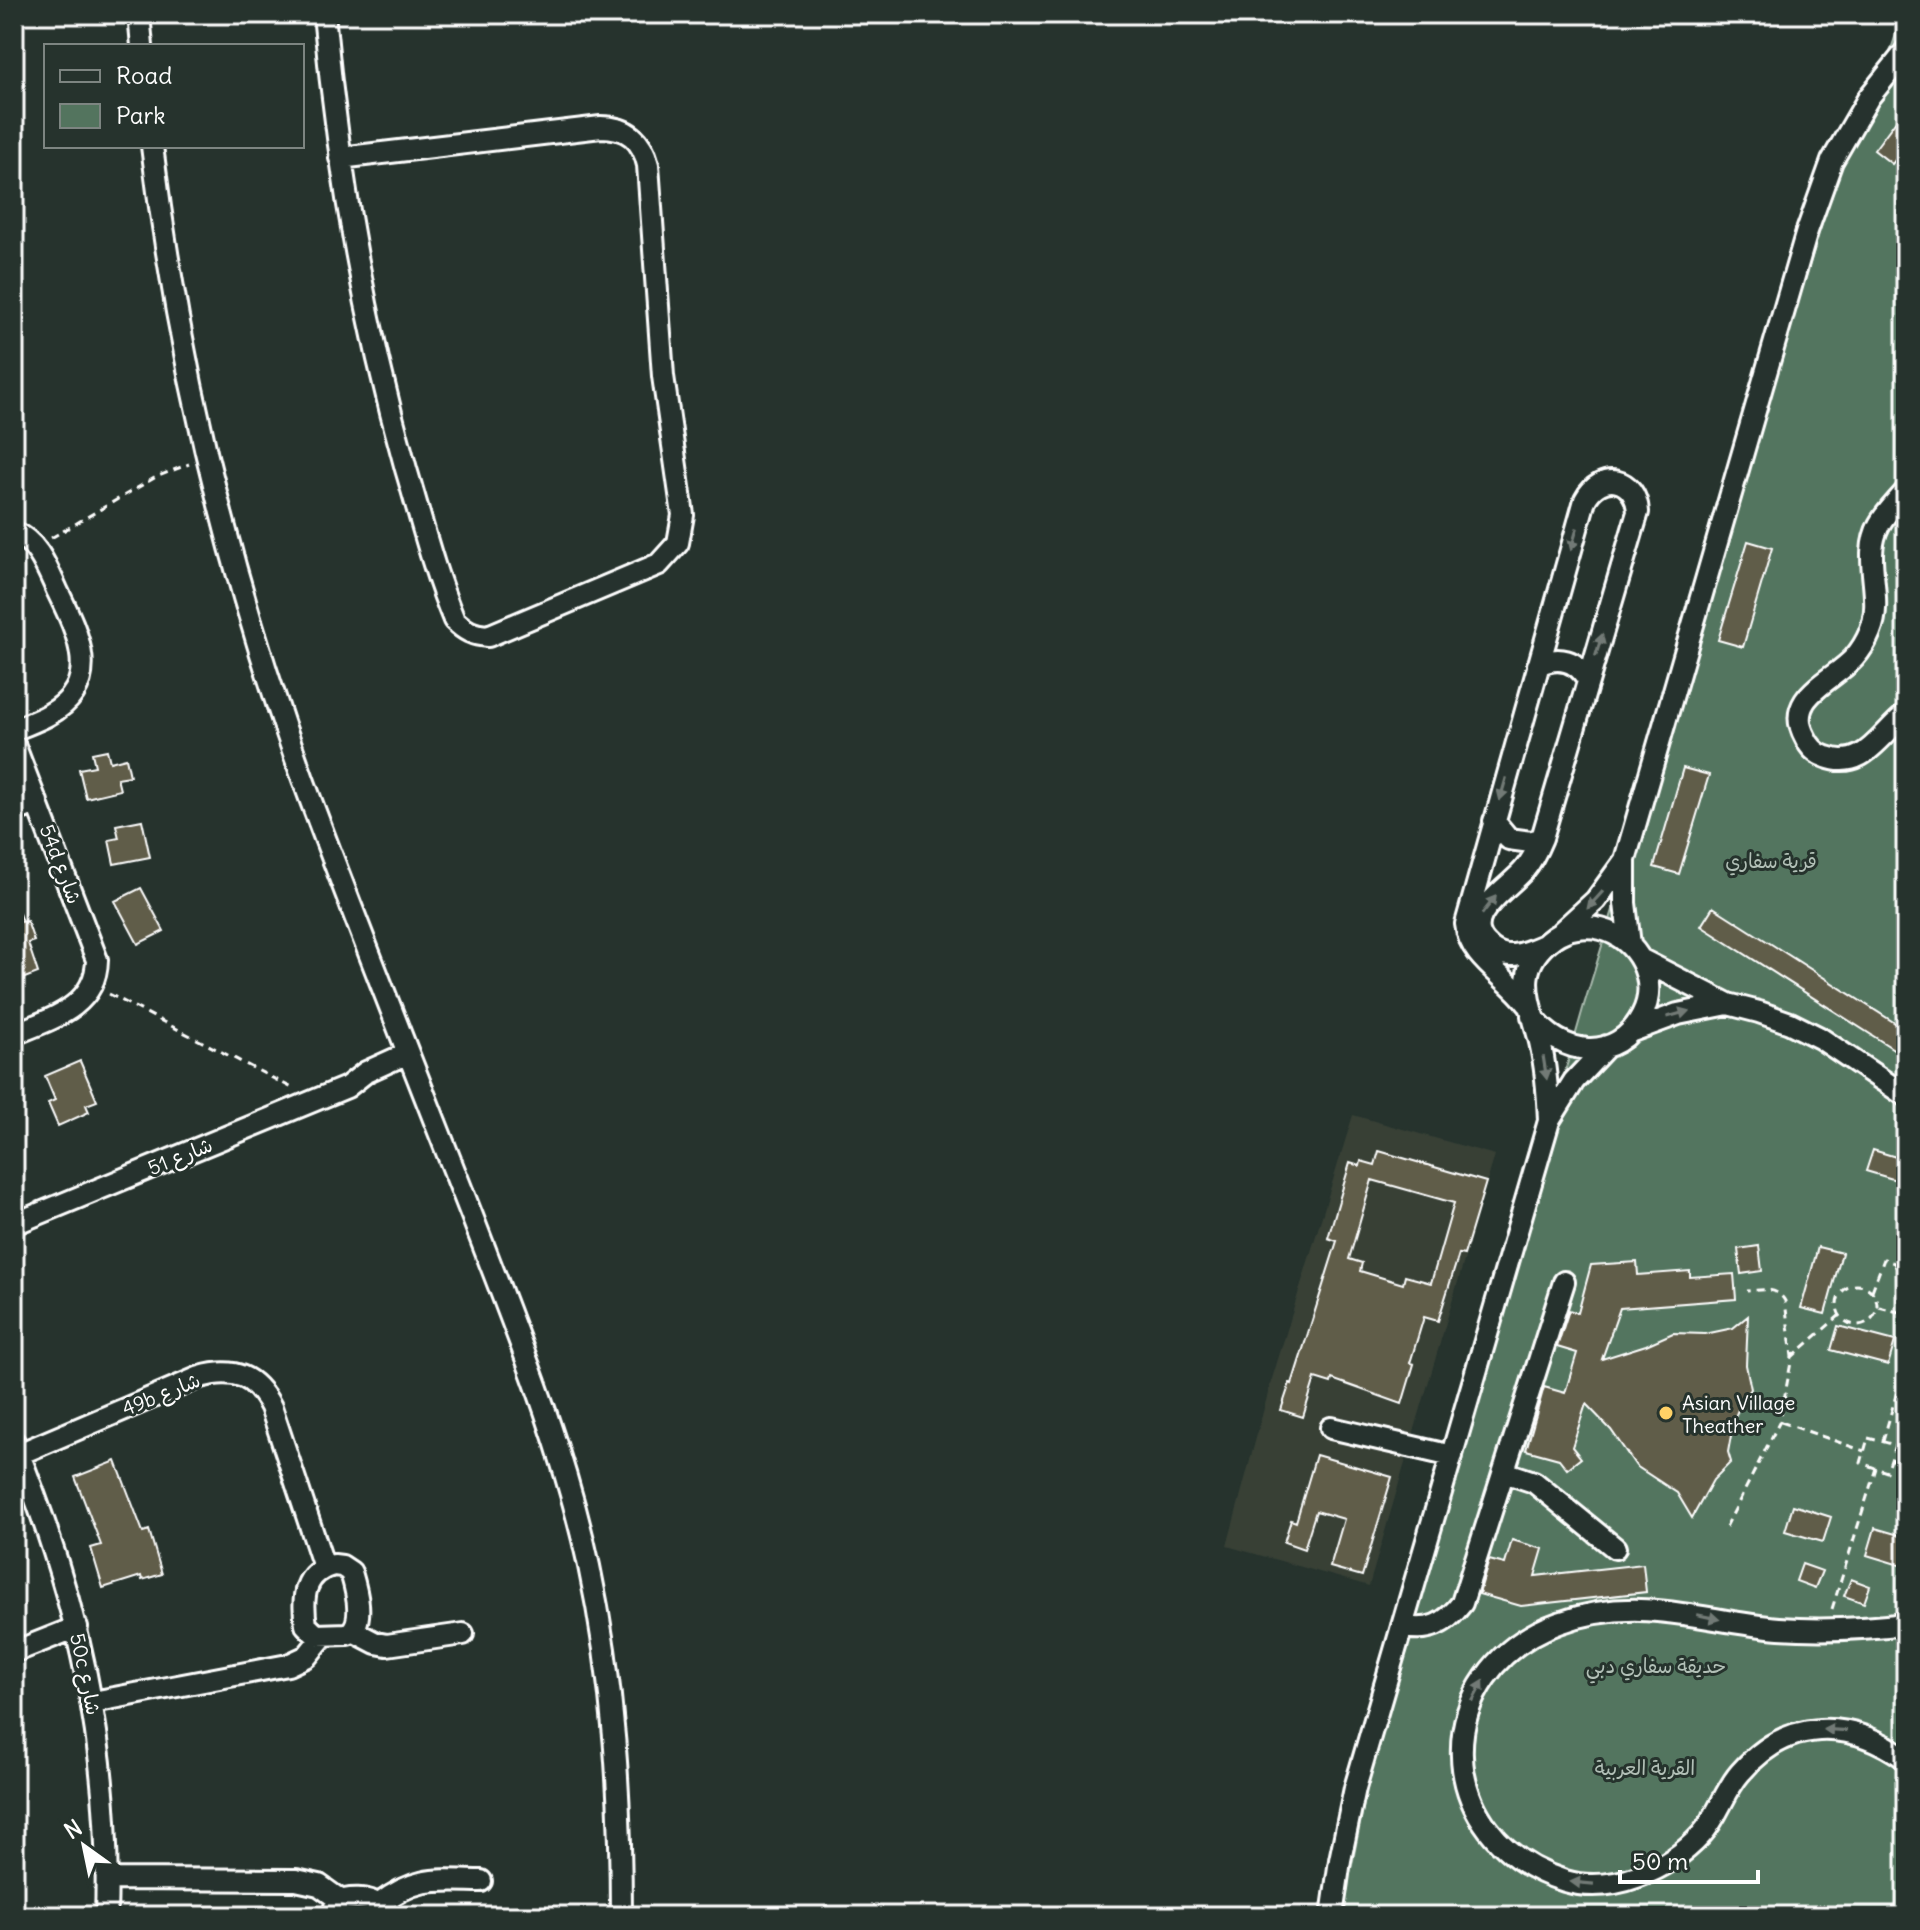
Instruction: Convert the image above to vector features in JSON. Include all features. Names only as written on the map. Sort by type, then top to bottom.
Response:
[{"type":"street","points":[[139,14],[142,44]]},
{"type":"street","points":[[324,14],[340,158],[373,340],[421,520],[454,620],[475,635],[488,636],[659,564],[678,543],[683,515],[663,376],[648,165],[638,140],[615,127],[601,127],[340,158]]},
{"type":"street","points":[[1630,1031],[1642,1016],[1648,998],[1648,978],[1636,952],[1625,903],[1625,860],[1807,231],[1832,161],[1869,97],[1906,51]]},
{"type":"street","points":[[152,148],[171,280],[207,456],[233,558],[281,716],[539,1391],[578,1521],[601,1624],[609,1684],[619,1804],[621,1916]]},
{"type":"street","points":[[1607,1046],[1590,1049],[1564,1044],[1542,1030],[1510,982],[1479,956],[1467,936],[1469,912],[1585,500],[1590,490],[1600,483],[1611,481],[1622,483],[1632,490],[1638,512],[1542,838],[1523,871],[1485,906],[1480,928],[1491,948],[1513,956],[1578,927],[1615,933],[1636,952],[1684,984],[1728,1004],[1790,1023],[1820,1038],[1906,1096]]},
{"type":"street","points":[[1906,491],[1885,515],[1873,540],[1871,553],[1876,605],[1871,630],[1853,659],[1814,688],[1804,700],[1800,715],[1801,731],[1809,745],[1821,755],[1836,761],[1851,760],[1866,754],[1906,714]]},
{"type":"street","points":[[14,532],[35,547],[82,644],[82,665],[77,684],[66,702],[50,714],[14,730]]},
{"type":"street","points":[[1538,665],[1549,660],[1573,662],[1588,680]]},
{"type":"street","name":"54d شارع","points":[[14,744],[94,947],[97,973],[93,985]]},
{"type":"street","points":[[14,812],[37,802]]},
{"type":"street","points":[[1494,821],[1509,839],[1531,842],[1542,838]]},
{"type":"street","points":[[1549,1121],[1545,1068],[1530,1010],[1526,978],[1532,960],[1596,900],[1625,860]]},
{"type":"street","points":[[14,1034],[70,1010],[93,985]]},
{"type":"street","points":[[1332,1916],[1355,1788],[1549,1121],[1574,1081],[1607,1046],[1630,1031],[1678,1014],[1728,1004]]},
{"type":"street","name":"شارع 51","points":[[14,1224],[347,1087],[371,1084],[411,1060]]},
{"type":"street","points":[[1402,1626],[1417,1630],[1431,1628],[1443,1622],[1462,1603],[1564,1282]]},
{"type":"street","name":"49b شارع","points":[[16,1448],[200,1377],[217,1372],[235,1373],[251,1380],[263,1392],[271,1407],[324,1567]]},
{"type":"street","points":[[1331,1428],[1452,1456]]},
{"type":"street","name":"50c شارع","points":[[16,1448],[50,1539],[77,1627],[93,1702],[103,1778],[106,1916]]},
{"type":"street","points":[[1504,1472],[1520,1476],[1547,1491],[1615,1548]]},
{"type":"street","points":[[353,1631],[358,1617],[351,1572],[342,1566],[324,1567],[308,1582],[304,1597],[306,1625],[310,1631],[323,1636],[353,1631],[387,1645],[463,1634]]},
{"type":"street","points":[[1906,1624],[1825,1630],[1763,1626],[1644,1608],[1601,1612],[1559,1623],[1526,1637],[1499,1660],[1478,1688],[1465,1721],[1460,1757],[1467,1791],[1482,1823],[1506,1850],[1535,1870],[1569,1882],[1604,1885],[1640,1876],[1673,1859],[1701,1835],[1723,1804],[1737,1776],[1759,1753],[1786,1737],[1817,1729],[1849,1731],[1878,1741],[1906,1759]]},
{"type":"street","points":[[14,1652],[77,1627]]},
{"type":"street","points":[[93,1702],[288,1665],[307,1656],[323,1636]]},
{"type":"street","points":[[107,1879],[296,1880],[319,1885],[336,1908],[372,1900],[379,1911],[404,1888],[417,1883],[432,1880],[481,1881]]},
{"type":"path","points":[[35,547],[156,477],[207,456]]},
{"type":"path","points":[[93,985],[316,1100]]},
{"type":"path","points":[[1872,1291],[1855,1285],[1846,1289],[1839,1296],[1837,1305],[1840,1315],[1847,1322],[1857,1325],[1874,1316],[1877,1306],[1872,1291],[1884,1259],[1894,1263],[1906,1284]]},
{"type":"path","points":[[1726,1527],[1780,1421],[1792,1357],[1785,1301],[1780,1293],[1771,1289],[1747,1291]]},
{"type":"path","points":[[1877,1306],[1906,1314]]},
{"type":"path","points":[[1792,1357],[1840,1315]]},
{"type":"path","points":[[1882,1442],[1906,1360]]},
{"type":"path","points":[[1780,1421],[1864,1451]]},
{"type":"path","points":[[1868,1438],[1882,1442],[1896,1445],[1887,1472],[1861,1463],[1868,1438]]},
{"type":"path","points":[[1891,1459],[1906,1464]]},
{"type":"path","points":[[1825,1630],[1876,1468]]},
{"type":"shaded area","points":[[1353,1115],[1495,1155],[1369,1586],[1227,1546],[1271,1382]]},
{"type":"green space","name":"حديقة سفاري دبي","points":[[1903,14],[1906,14],[1906,1916],[1337,1916],[1352,1865],[1380,1721],[1584,1005],[1828,204],[1847,151],[1872,105]]},
{"type":"building","points":[[1906,107],[1906,146],[1892,164],[1874,150]]},
{"type":"building","points":[[1748,541],[1772,548],[1743,647],[1718,640]]},
{"type":"building","points":[[107,750],[110,762],[126,758],[130,776],[117,778],[120,790],[86,798],[79,769],[95,766],[92,753]]},
{"type":"building","points":[[1683,768],[1709,775],[1679,874],[1654,867]]},
{"type":"building","points":[[142,820],[150,857],[114,864],[109,840],[119,838],[116,825]]},
{"type":"building","points":[[141,888],[164,931],[138,944],[115,901]]},
{"type":"building","points":[[1713,907],[1906,1030],[1906,1057],[1701,926]]},
{"type":"building","points":[[17,908],[22,922],[27,921],[34,941],[28,943],[38,973],[14,982],[14,909]]},
{"type":"building","points":[[80,1061],[97,1101],[86,1105],[89,1112],[58,1126],[48,1103],[55,1100],[45,1076]]},
{"type":"building","points":[[1873,1150],[1906,1160],[1906,1183],[1866,1171]]},
{"type":"building","points":[[1379,1151],[1486,1182],[1464,1255],[1459,1254],[1438,1321],[1424,1317],[1402,1404],[1332,1379],[1331,1383],[1315,1378],[1303,1417],[1281,1410],[1337,1241],[1328,1238],[1350,1163],[1360,1166],[1361,1161],[1375,1165]],"holes":[[[1372,1180],[1454,1203],[1431,1283],[1405,1276],[1403,1284],[1360,1271],[1362,1263],[1349,1259]]]},
{"type":"building","points":[[1759,1246],[1762,1271],[1741,1274],[1738,1249]]},
{"type":"building","points":[[1818,1247],[1842,1253],[1825,1314],[1801,1308]]},
{"type":"building","name":"Asian Village Theather","points":[[1637,1262],[1638,1275],[1690,1271],[1690,1277],[1734,1274],[1736,1299],[1620,1308],[1602,1359],[1673,1333],[1705,1334],[1733,1328],[1748,1316],[1746,1365],[1751,1389],[1734,1419],[1728,1452],[1731,1462],[1713,1480],[1692,1518],[1677,1493],[1636,1466],[1611,1430],[1586,1404],[1572,1447],[1581,1458],[1567,1469],[1559,1459],[1526,1450],[1544,1387],[1565,1393],[1577,1353],[1557,1347],[1569,1310],[1578,1313],[1591,1265]]},
{"type":"building","points":[[1838,1326],[1895,1341],[1888,1365],[1831,1350]]},
{"type":"building","points":[[1316,1455],[1392,1477],[1362,1576],[1330,1567],[1344,1519],[1316,1511],[1304,1549],[1284,1542],[1291,1520],[1296,1522]]},
{"type":"building","points":[[116,1461],[143,1532],[149,1530],[162,1574],[142,1580],[141,1576],[103,1588],[91,1548],[101,1545],[75,1477]]},
{"type":"building","points":[[1793,1505],[1831,1517],[1823,1542],[1785,1531]]},
{"type":"building","points":[[1875,1528],[1906,1537],[1906,1567],[1867,1555]]},
{"type":"building","points":[[1512,1540],[1543,1549],[1535,1576],[1643,1564],[1646,1592],[1521,1606],[1479,1594],[1489,1560],[1505,1564]]},
{"type":"building","points":[[1802,1564],[1822,1571],[1815,1588],[1796,1581]]},
{"type":"building","points":[[1851,1579],[1870,1586],[1864,1603],[1844,1596]]},
{"type":"place","name":"Asian Village Theather","points":[[1666,1413]]},
{"type":"park label","name":"قرية سفاري","points":[[1771,860]]},
{"type":"park label","name":"القرية العربية","points":[[1645,1767]]}]
